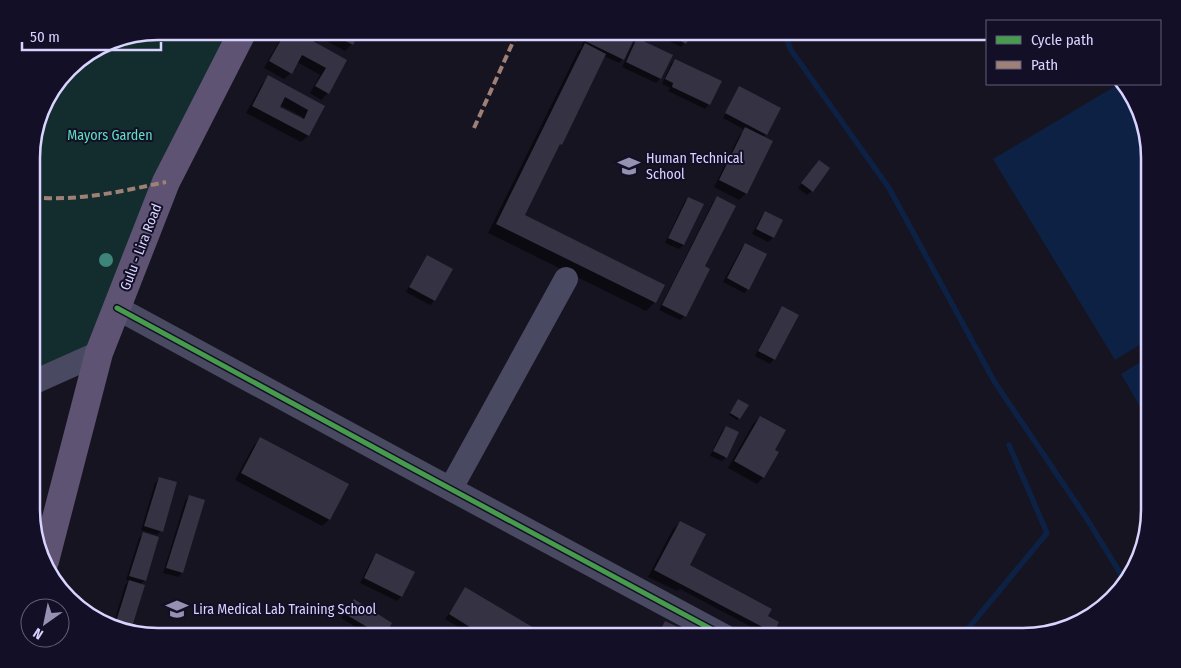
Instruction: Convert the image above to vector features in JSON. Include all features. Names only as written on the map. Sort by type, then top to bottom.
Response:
[{"type":"main road","name":"Gulu - Lira Road","points":[[47,551],[99,352],[166,182],[238,40]]},
{"type":"street","points":[[451,488],[566,279]]},
{"type":"street","points":[[117,308],[709,628]]},
{"type":"street","points":[[40,379],[99,352]]},
{"type":"green space","name":"Mayors Garden","points":[[158,40],[238,40],[107,338],[40,369],[40,158],[44,127],[52,106],[64,86],[80,69],[99,56],[120,46],[142,41]]},
{"type":"water","points":[[1116,86],[1135,120],[1141,150],[1141,344],[1115,360],[993,159]]},
{"type":"water","points":[[1141,362],[1141,408],[1121,374]]},
{"type":"building","points":[[281,40],[311,40],[347,60],[329,94],[315,86],[326,68],[302,55],[292,74],[269,61]]},
{"type":"building","points":[[344,40],[356,40],[353,45]]},
{"type":"building","points":[[585,40],[634,40],[624,60]]},
{"type":"building","points":[[636,40],[641,40],[673,55],[661,79],[626,62]]},
{"type":"building","points":[[679,40],[688,40],[686,44]]},
{"type":"building","points":[[585,43],[606,54],[562,145],[560,144],[525,215],[665,285],[656,303],[496,224]]},
{"type":"building","points":[[675,59],[722,81],[710,105],[672,87],[673,83],[665,79]]},
{"type":"building","points":[[268,75],[325,106],[309,136],[252,106]],"holes":[[[285,97],[308,110],[304,119],[280,107]]]},
{"type":"building","points":[[739,86],[781,108],[767,135],[725,113]]},
{"type":"building","points":[[745,127],[773,141],[747,194],[719,180]]},
{"type":"building","points":[[819,160],[830,168],[813,192],[801,183]]},
{"type":"building","points":[[717,196],[736,206],[705,266],[710,269],[686,317],[662,305]]},
{"type":"building","points":[[688,197],[704,204],[684,245],[668,238]]},
{"type":"building","points":[[765,211],[783,220],[774,238],[756,229]]},
{"type":"building","points":[[745,243],[767,254],[749,290],[727,278]]},
{"type":"building","points":[[427,255],[453,269],[435,301],[409,287]]},
{"type":"building","points":[[782,306],[799,315],[775,360],[758,351]]},
{"type":"building","points":[[738,399],[749,405],[740,419],[730,413]]},
{"type":"building","points":[[760,416],[786,430],[775,450],[779,452],[764,478],[734,461]]},
{"type":"building","points":[[726,426],[739,432],[727,458],[713,451]]},
{"type":"building","points":[[260,437],[349,484],[330,520],[241,473]]},
{"type":"building","points":[[159,477],[177,482],[163,532],[144,526]]},
{"type":"building","points":[[189,495],[205,500],[183,573],[166,568]]},
{"type":"building","points":[[680,521],[706,534],[690,565],[772,609],[768,616],[779,622],[776,628],[764,628],[654,570]]},
{"type":"building","points":[[143,532],[159,537],[146,581],[129,576]]},
{"type":"building","points":[[376,553],[415,572],[402,597],[364,578]]},
{"type":"building","points":[[129,580],[145,585],[133,625],[116,620]]},
{"type":"building","points":[[465,587],[534,628],[472,628],[449,614]]},
{"type":"building","points":[[354,599],[392,623],[389,628],[369,628],[345,614]]},
{"type":"building","points":[[665,621],[678,627],[678,628],[662,628]]},
{"type":"waterway","points":[[787,40],[791,50],[889,188],[994,381],[1087,519],[1121,575]]},
{"type":"waterway","points":[[968,628],[1047,533],[1009,445]]},
{"type":"marked path","points":[[474,128],[514,40]]},
{"type":"marked path","points":[[40,197],[83,197],[166,182]]},
{"type":"cycle path","points":[[117,308],[709,628]]},
{"type":"place","name":"Human Technical School","points":[[629,166]]},
{"type":"place","name":"Lira Medical Lab Training School","points":[[177,609]]}]
